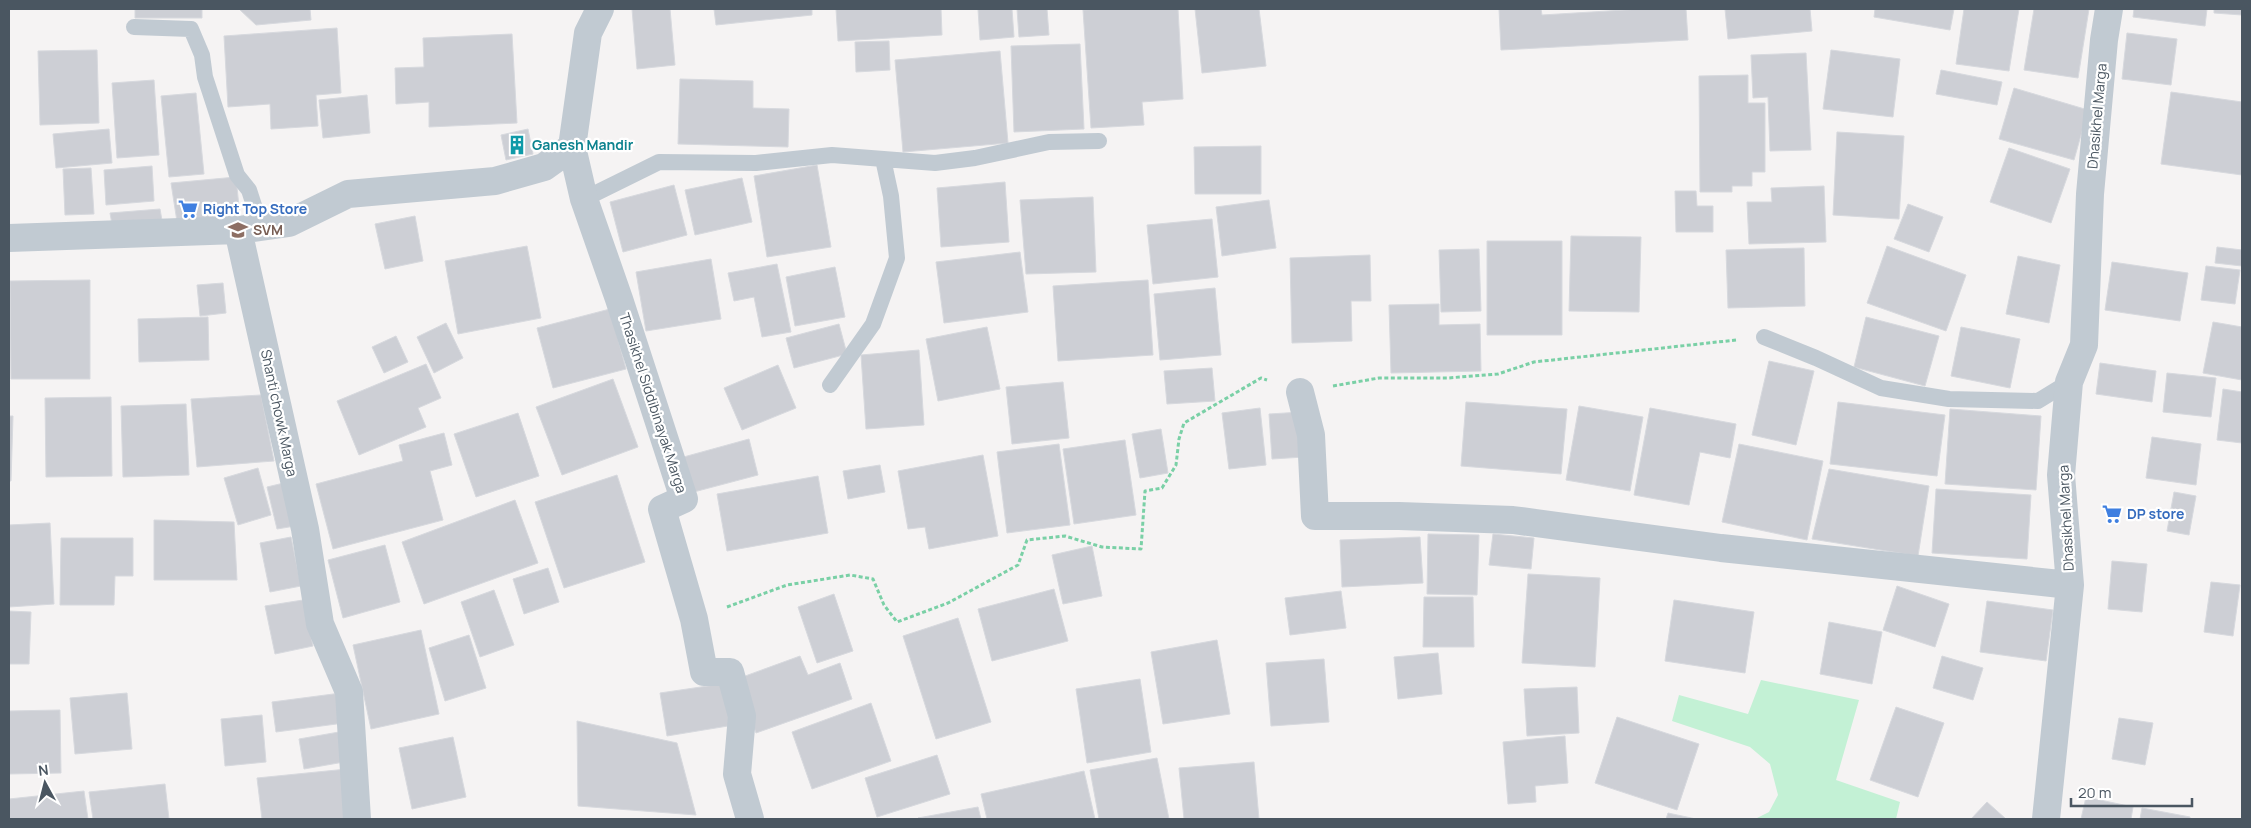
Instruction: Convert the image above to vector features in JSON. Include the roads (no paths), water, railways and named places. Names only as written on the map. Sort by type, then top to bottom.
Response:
[{"type":"street","name":"Thasikhel Siddibinayak Marga","points":[[600,9],[588,33],[572,147],[584,199],[622,308],[684,499],[662,509],[694,619],[704,672],[730,672],[742,716],[738,774],[750,819]]},
{"type":"street","name":"Dhasikhel Marga","points":[[2046,819],[2070,585],[2061,475],[2069,382],[2084,345],[2090,194],[2104,40],[2109,9]]},
{"type":"street","points":[[9,238],[238,230],[289,223],[348,194],[495,181],[544,166],[572,147]]},
{"type":"street","name":"Shanti chowk Marga","points":[[238,230],[305,529],[320,624],[349,692],[357,819]]},
{"type":"street","points":[[1300,392],[1311,435],[1315,516],[1399,516],[1513,520],[1721,548],[2070,585]]},
{"type":"lane","points":[[134,27],[191,29],[202,55],[205,77],[238,175],[249,190],[260,224],[289,223]]},
{"type":"lane","points":[[584,199],[659,162],[756,163],[832,155],[935,163],[975,158],[1049,142],[1099,141]]},
{"type":"lane","points":[[830,385],[873,324],[897,258],[891,196],[883,158]]},
{"type":"lane","points":[[1764,337],[1816,358],[1881,388],[1949,399],[2038,401],[2069,382]]},
{"type":"place","name":"Ganesh Mandir","points":[[517,145]]},
{"type":"place","name":"Right Top Store","points":[[188,209]]},
{"type":"place","name":"SVM","points":[[238,230]]},
{"type":"place","name":"DP store","points":[[2112,514]]}]
